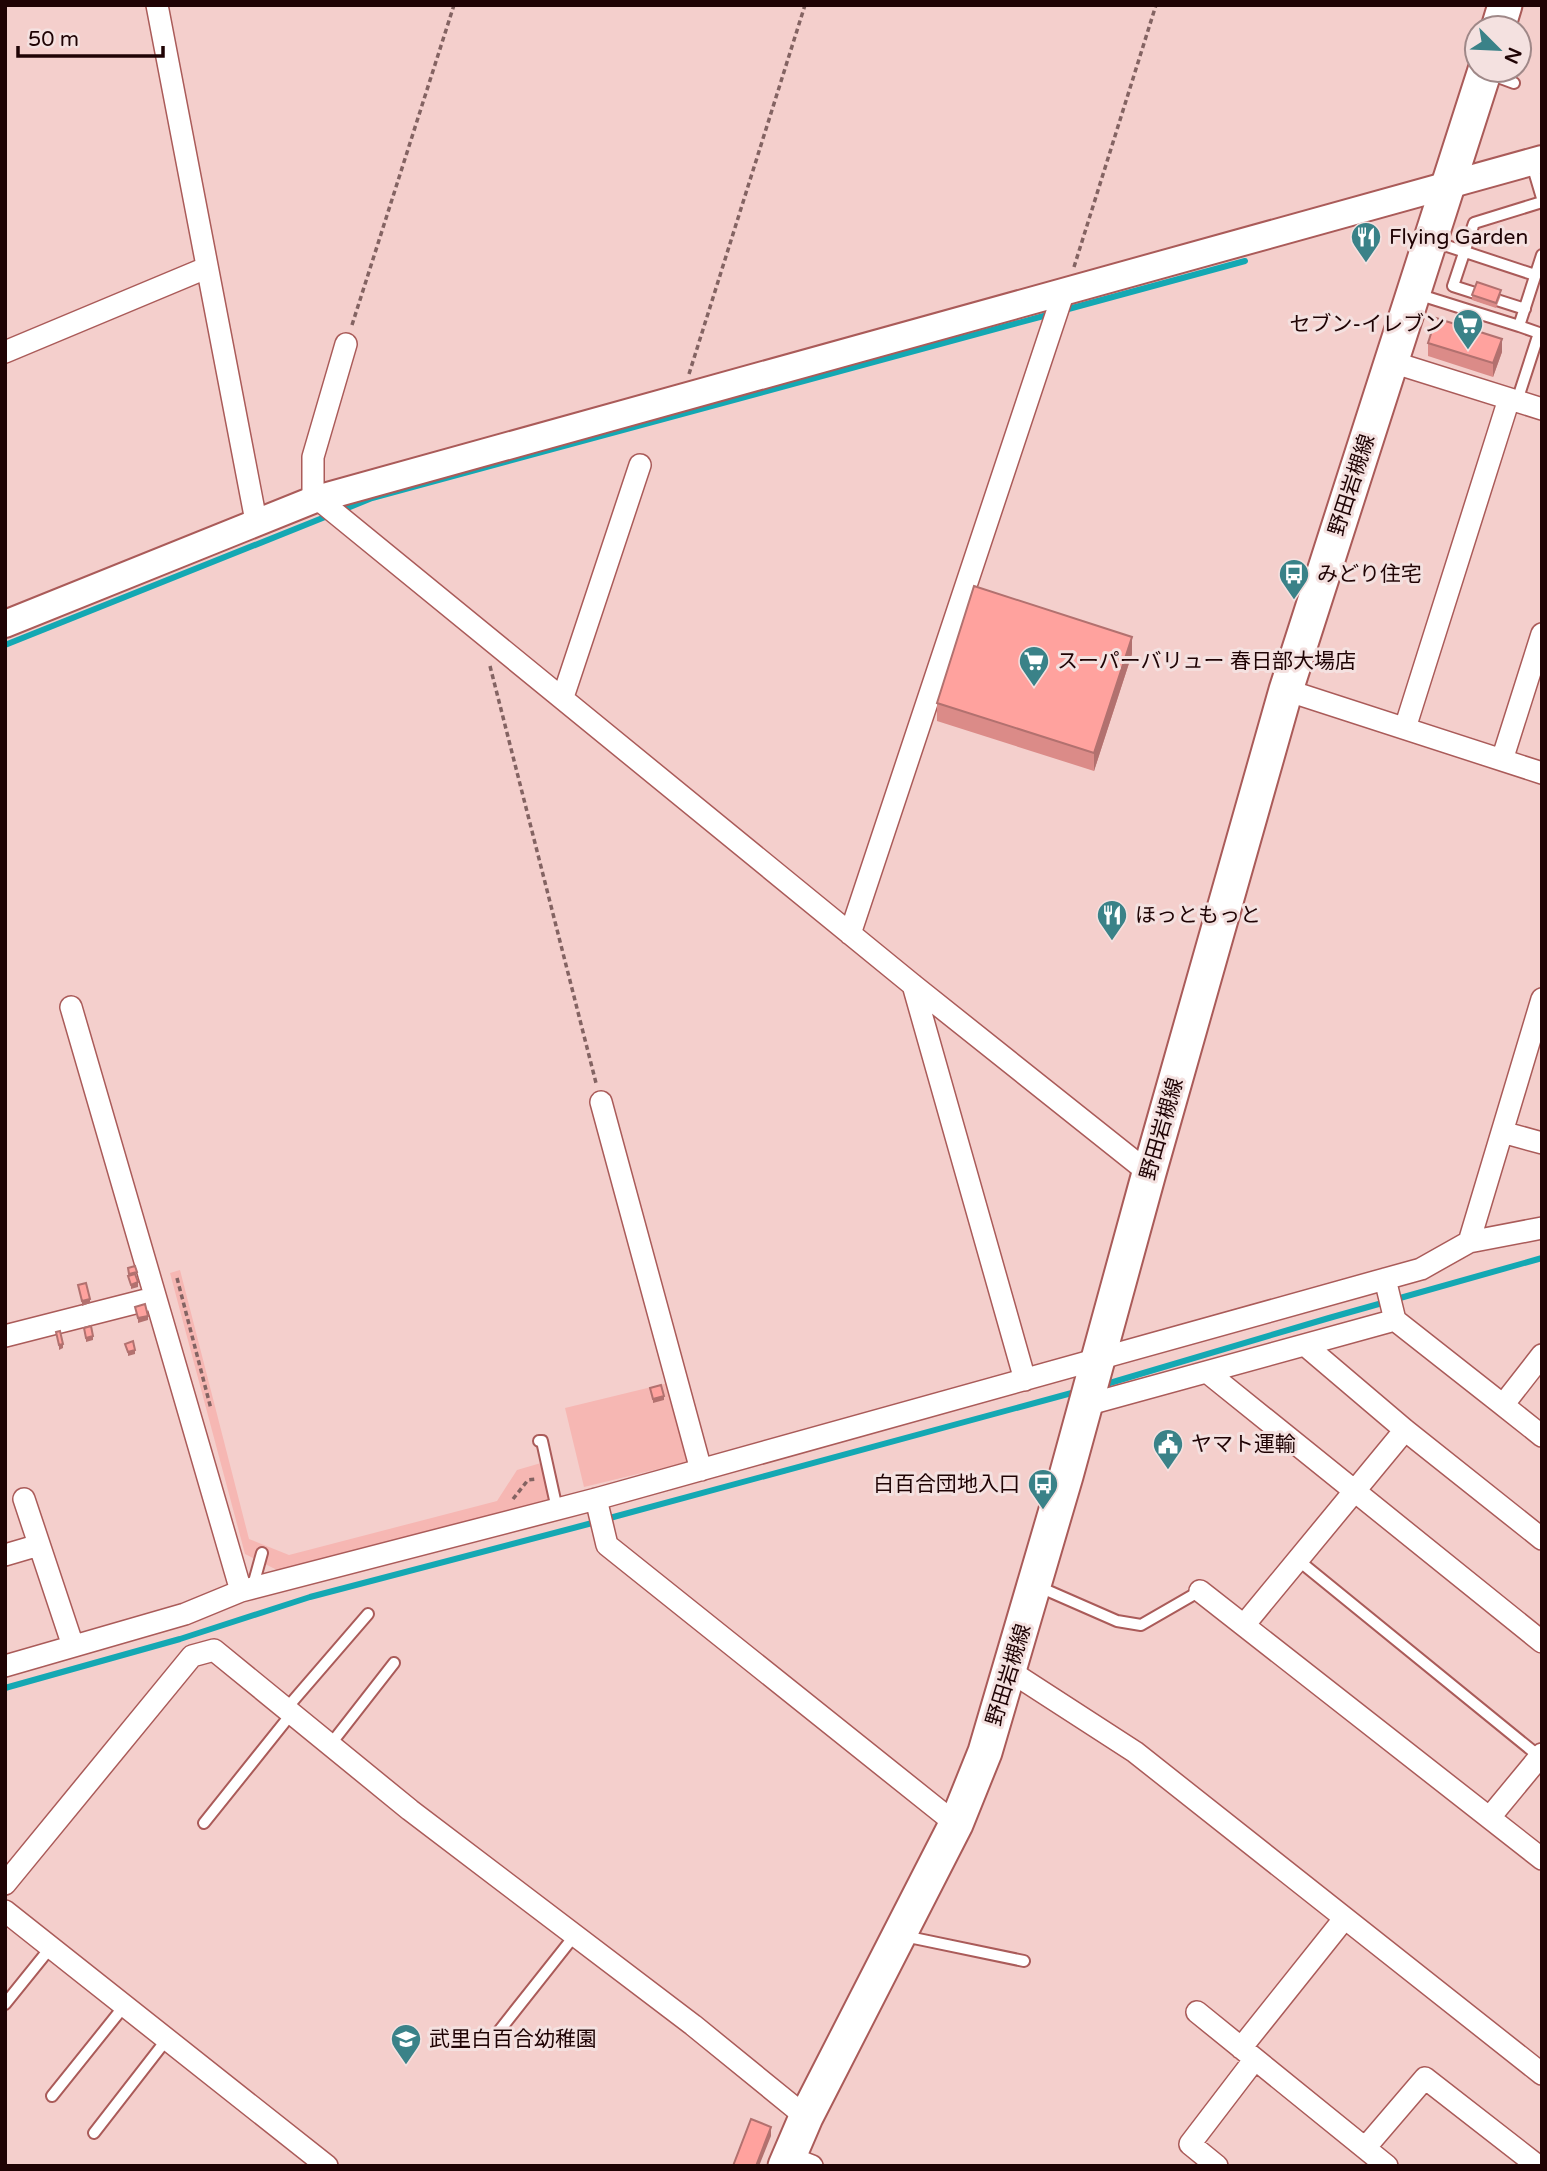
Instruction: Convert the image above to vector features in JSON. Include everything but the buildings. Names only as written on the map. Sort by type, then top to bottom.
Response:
[{"type":"main road","name":"野田岩槻線","points":[[795,2163],[806,2117],[956,1824],[985,1752],[1035,1586],[1286,690],[1449,185],[1490,84]]},
{"type":"street","points":[[157,5],[256,521]]},
{"type":"street","points":[[5,624],[256,521],[318,501],[1537,160]]},
{"type":"street","points":[[5,352],[206,268]]},
{"type":"street","points":[[850,934],[1064,294]]},
{"type":"street","points":[[346,344],[313,457],[318,501],[481,630],[913,985],[1149,1173]]},
{"type":"street","points":[[1392,362],[1542,409]]},
{"type":"street","points":[[1405,729],[1513,400]]},
{"type":"street","points":[[563,698],[640,465]]},
{"type":"street","points":[[1502,760],[1542,634]]},
{"type":"street","points":[[1286,690],[1542,772]]},
{"type":"street","points":[[913,985],[1025,1380]]},
{"type":"street","points":[[1469,1242],[1542,999]]},
{"type":"street","points":[[71,1007],[154,1298],[246,1590]]},
{"type":"street","points":[[601,1102],[701,1470]]},
{"type":"street","points":[[1502,1132],[1542,1143]]},
{"type":"street","points":[[5,1666],[185,1614],[246,1590],[596,1499],[1099,1360],[1421,1269],[1469,1242],[1542,1228]]},
{"type":"street","points":[[1385,1279],[1395,1320],[1542,1436]]},
{"type":"street","points":[[5,1336],[154,1298]]},
{"type":"street","points":[[1086,1405],[1395,1320]]},
{"type":"street","points":[[1305,1345],[1405,1430],[1542,1539]]},
{"type":"street","points":[[1503,1405],[1542,1355]]},
{"type":"street","points":[[1207,1372],[1542,1642]]},
{"type":"street","points":[[1244,1625],[1405,1430]]},
{"type":"street","points":[[24,1499],[73,1646]]},
{"type":"street","points":[[596,1499],[607,1545],[956,1824]]},
{"type":"street","points":[[5,1555],[39,1545]]},
{"type":"street","points":[[1200,1591],[1542,1859]]},
{"type":"street","points":[[5,1884],[192,1656],[214,1650],[410,1810],[693,2025],[806,2117]]},
{"type":"street","points":[[1010,1671],[1135,1752],[1542,2074]]},
{"type":"street","points":[[1490,1817],[1541,1756]]},
{"type":"street","points":[[5,1911],[327,2166]]},
{"type":"street","points":[[1217,2166],[1190,2144],[1248,2053],[1344,1919]]},
{"type":"street","points":[[1197,2012],[1387,2166]]},
{"type":"street","points":[[1365,2148],[1425,2078],[1538,2166]]},
{"type":"lane","points":[[1525,309],[1453,286],[1474,223],[1542,200],[1537,160]]},
{"type":"lane","points":[[1431,240],[1535,275]]},
{"type":"lane","points":[[1519,326],[1542,255]]},
{"type":"lane","points":[[1414,293],[1479,318],[1539,333],[1513,400]]},
{"type":"lane","points":[[539,1441],[542,1441],[556,1509]]},
{"type":"lane","points":[[246,1590],[262,1553]]},
{"type":"lane","points":[[1298,1560],[1541,1756]]},
{"type":"lane","points":[[1035,1586],[1117,1621],[1140,1625],[1200,1591]]},
{"type":"lane","points":[[204,1823],[289,1711],[368,1614]]},
{"type":"lane","points":[[330,1745],[394,1662]]},
{"type":"lane","points":[[499,2031],[575,1935]]},
{"type":"lane","points":[[899,1936],[1024,1961]]},
{"type":"lane","points":[[5,2004],[51,1947]]},
{"type":"lane","points":[[52,2096],[125,2005]]},
{"type":"lane","points":[[94,2133],[167,2039]]},
{"type":"path","points":[[346,344],[454,5]]},
{"type":"path","points":[[681,398],[805,5]]},
{"type":"path","points":[[1064,294],[1156,5]]},
{"type":"path","points":[[481,630],[601,1102]]},
{"type":"path","points":[[177,1278],[211,1409]]},
{"type":"path","points":[[509,1506],[528,1480],[550,1477]]},
{"type":"shaded area","points":[[180,1270],[249,1539],[289,1555],[497,1501],[517,1470],[541,1463],[551,1504],[285,1574],[245,1554],[170,1273]]},
{"type":"shaded area","points":[[668,1383],[687,1462],[584,1487],[565,1408]]},
{"type":"waterway","points":[[1061,311],[1245,261]]},
{"type":"waterway","points":[[340,511],[372,498],[1051,314]]},
{"type":"waterway","points":[[5,645],[330,515]]},
{"type":"waterway","points":[[1103,1385],[1542,1258]]},
{"type":"waterway","points":[[606,1519],[1079,1391]]},
{"type":"waterway","points":[[5,1688],[180,1639],[310,1597],[596,1522]]},
{"type":"place","name":"Flying Garden","points":[[1366,264]]},
{"type":"place","name":"セブン-イレブン","points":[[1468,351]]},
{"type":"place","name":"みどり住宅","points":[[1294,601]]},
{"type":"place","name":"スーパーバリュー 春日部大場店","points":[[1034,688]]},
{"type":"place","name":"ほっともっと","points":[[1112,942]]},
{"type":"place","name":"ヤマト運輸","points":[[1168,1471]]},
{"type":"place","name":"白百合団地入口","points":[[1043,1511]]},
{"type":"place","name":"武里白百合幼稚園","points":[[406,2066]]}]
